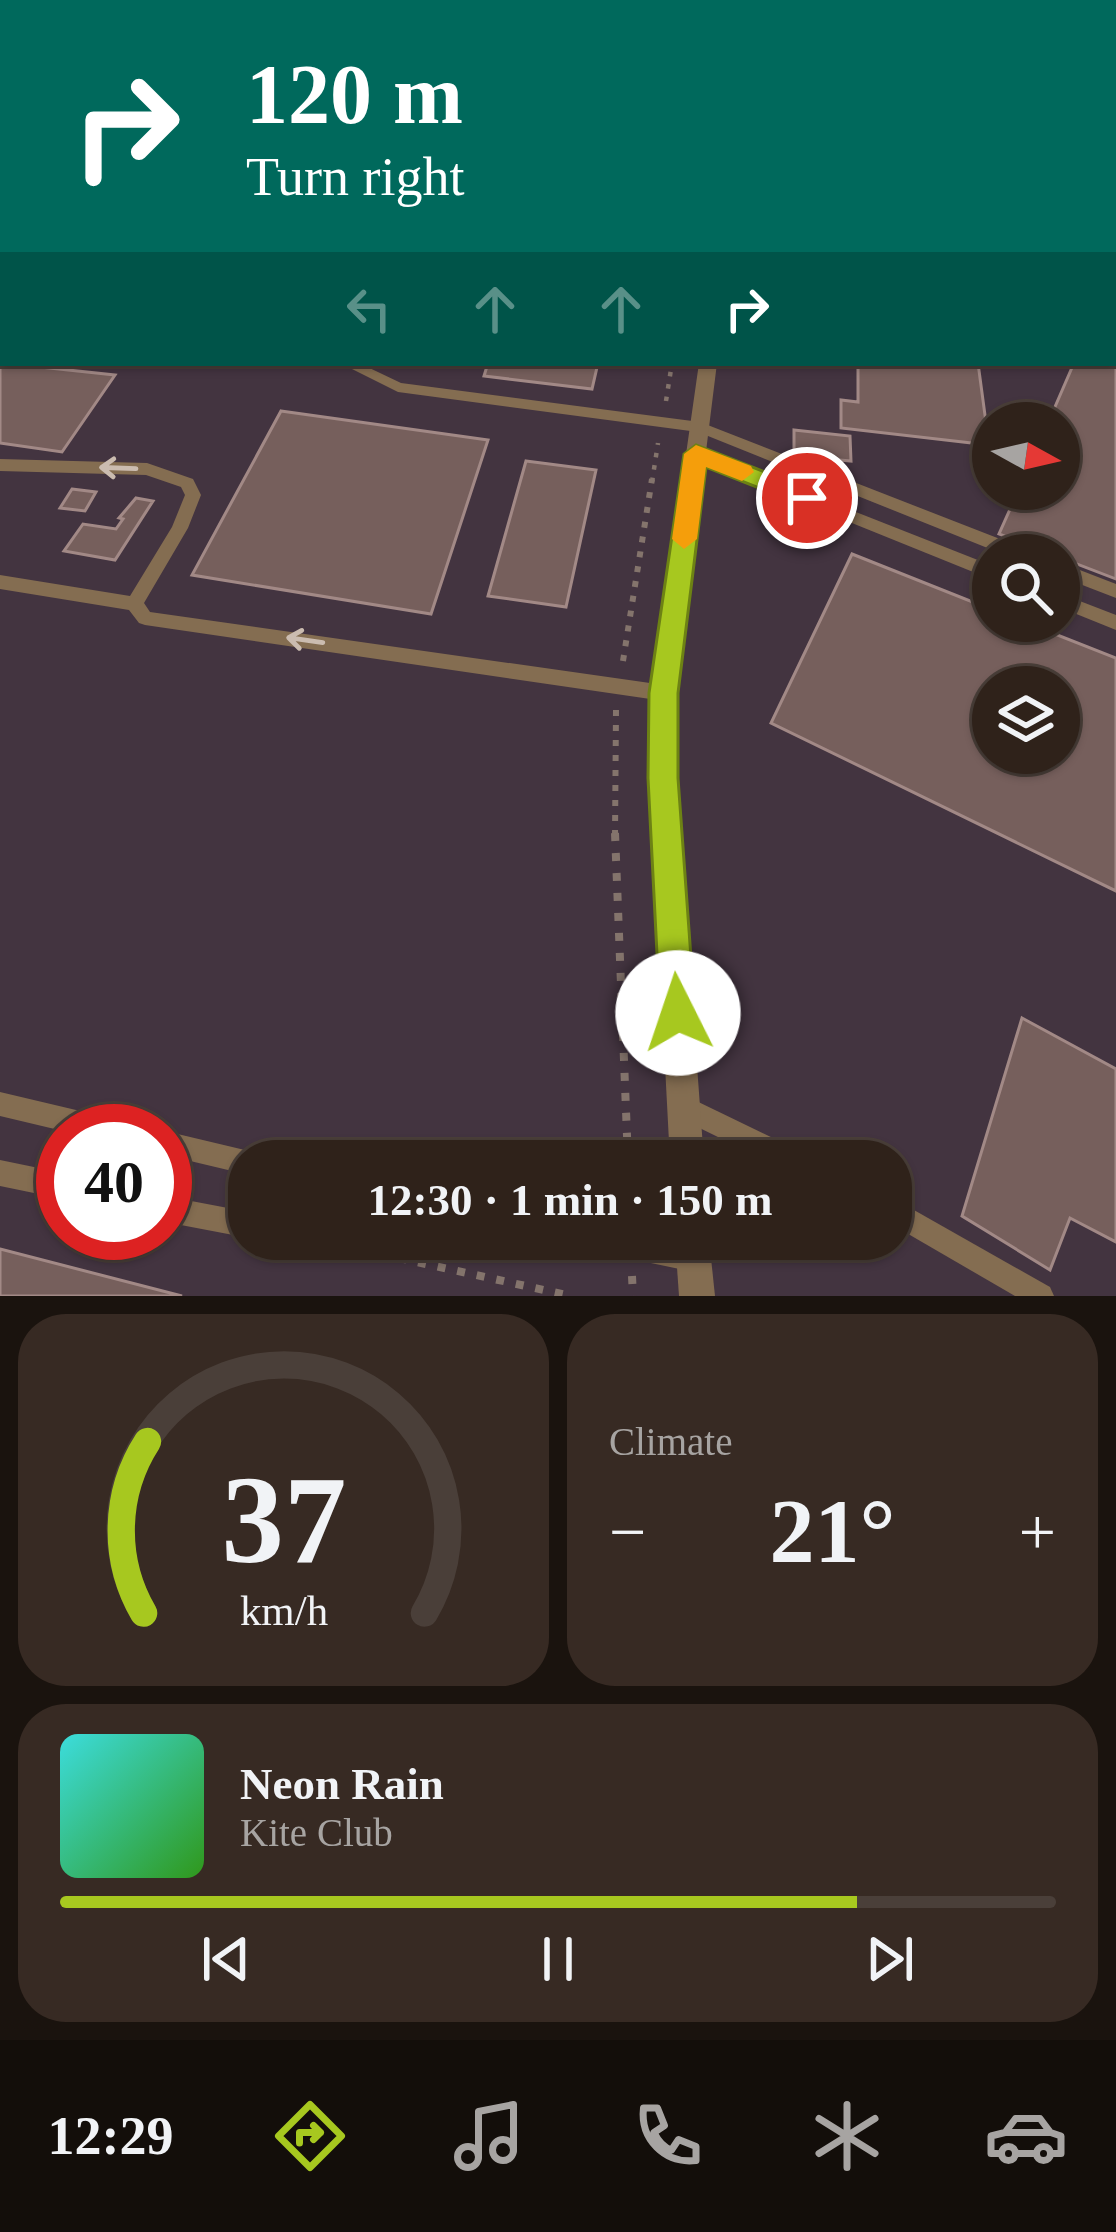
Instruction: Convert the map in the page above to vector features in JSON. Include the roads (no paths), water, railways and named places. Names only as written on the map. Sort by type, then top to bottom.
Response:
[{"type":"street","points":[[686,1140],[663,778],[664,693],[708,366]]},
{"type":"street","points":[[694,1260],[697,1296]]},
{"type":"lane","points":[[353,366],[398,387],[662,422],[972,564]]},
{"type":"lane","points":[[698,440],[972,537]]},
{"type":"lane","points":[[0,465],[147,469],[187,483],[193,495],[180,528],[134,604]]},
{"type":"lane","points":[[1080,577],[1116,591]]},
{"type":"lane","points":[[0,582],[134,604],[145,618],[664,693]]},
{"type":"lane","points":[[1080,608],[1116,623]]},
{"type":"lane","points":[[0,1104],[36,1113]]},
{"type":"lane","points":[[684,1107],[751,1140]]},
{"type":"lane","points":[[192,1149],[228,1158]]},
{"type":"lane","points":[[0,1173],[36,1180]]},
{"type":"lane","points":[[192,1214],[228,1221]]},
{"type":"lane","points":[[912,1222],[1041,1296]]}]
